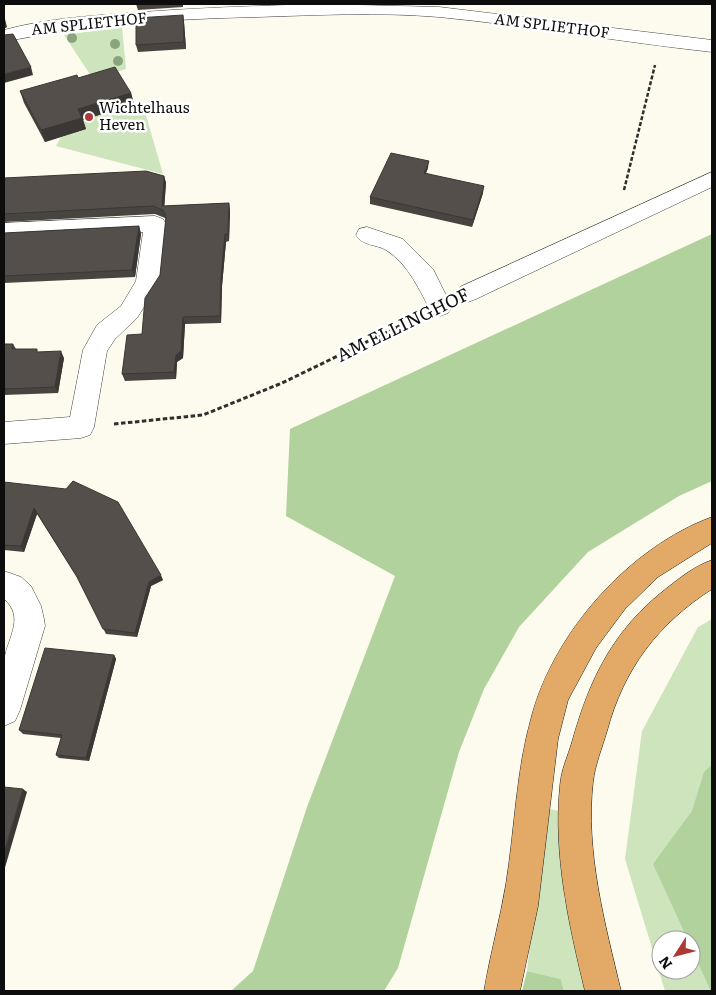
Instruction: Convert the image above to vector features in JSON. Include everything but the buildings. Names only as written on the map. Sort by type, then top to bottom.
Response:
[{"type":"highway","points":[[502,991],[520,906],[532,802],[547,714],[564,676],[590,627],[612,599],[643,569],[712,529]]},
{"type":"highway","points":[[602,991],[586,918],[575,842],[576,787],[596,712],[614,670],[649,622],[688,588],[712,573]]},
{"type":"street","name":"AM SPLIETHOF","points":[[4,36],[34,29],[100,21],[199,13],[356,8],[439,12],[712,46]]},
{"type":"street","name":"AM ELLINGHOF","points":[[468,293],[712,179]]},
{"type":"street","points":[[4,231],[155,224],[148,282],[129,312],[106,332],[95,350],[81,427],[4,433]]},
{"type":"street","points":[[367,235],[395,246],[413,263],[425,275],[440,307]]},
{"type":"street","points":[[4,584],[11,586],[24,600],[29,612],[30,626],[4,710]]},
{"type":"path","points":[[616,224],[661,40]]},
{"type":"path","name":"AM ELLINGHOF","points":[[81,427],[202,415],[282,383],[440,307]]},
{"type":"green space","points":[[122,27],[126,69],[93,79],[64,35]]},
{"type":"green space","points":[[134,104],[143,105],[163,174],[56,146],[61,137],[86,129],[81,120]]},
{"type":"green space","points":[[712,234],[712,481],[679,496],[588,552],[519,627],[484,689],[459,752],[398,968],[384,991],[231,991],[253,971],[307,807],[395,576],[286,516],[290,429]]},
{"type":"green space","points":[[712,619],[712,991],[665,991],[662,980],[701,980],[701,930],[651,930],[651,945],[625,859],[642,731],[698,627]]},
{"type":"green space","points":[[712,765],[712,991],[701,970],[701,930],[683,930],[653,864],[692,811],[704,772]]},
{"type":"green space","points":[[545,808],[564,812],[564,898],[590,991],[564,991],[561,979],[527,971]]},
{"type":"green space","points":[[527,971],[561,979],[564,991],[522,991]]},
{"type":"place","name":"Wichtelhaus Heven","points":[[89,117]]}]
